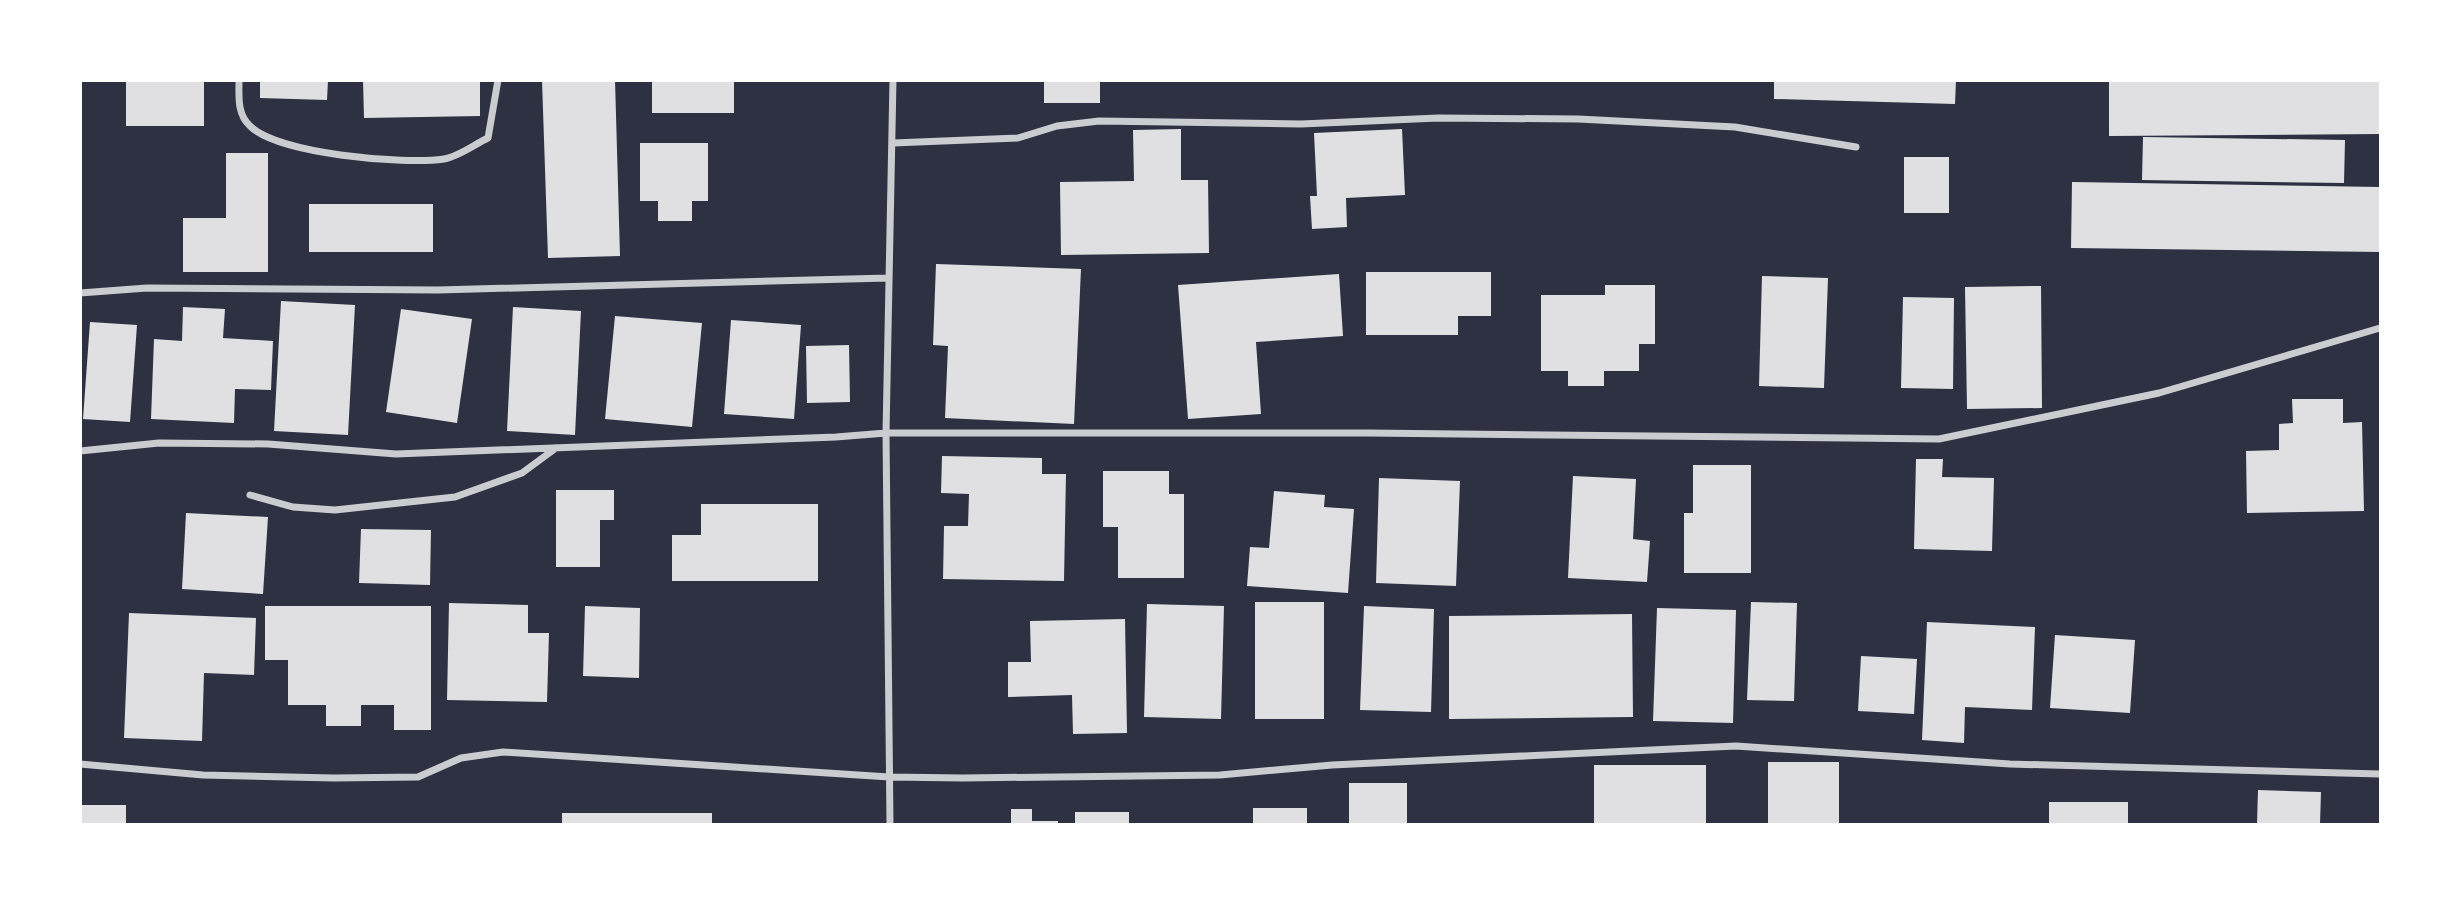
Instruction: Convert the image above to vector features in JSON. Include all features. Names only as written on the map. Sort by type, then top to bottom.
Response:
[{"type":"street","points":[[239,80],[240,110],[250,127],[295,148],[372,158],[446,159],[488,138],[498,80]]},
{"type":"street","points":[[890,824],[886,433],[893,80]]},
{"type":"street","points":[[893,142],[1018,138],[1057,127],[1099,121],[1301,124],[1438,118],[1578,119],[1735,127],[1856,147]]},
{"type":"street","points":[[80,293],[147,288],[438,290],[888,278]]},
{"type":"street","points":[[80,451],[159,443],[268,444],[396,454],[886,433],[1369,433],[1939,439],[2160,393],[2381,328]]},
{"type":"street","points":[[250,495],[293,507],[335,510],[455,497],[522,473],[557,447]]},
{"type":"street","points":[[80,764],[203,775],[418,777],[461,758],[503,752],[889,777],[1220,775],[1332,765],[1736,746],[2010,764],[2381,774]]},
{"type":"building","points":[[126,80],[204,80],[204,126],[126,126]]},
{"type":"building","points":[[260,80],[328,80],[327,100],[260,98]]},
{"type":"building","points":[[363,80],[480,80],[480,116],[364,118]]},
{"type":"building","points":[[542,80],[615,80],[620,256],[548,258]]},
{"type":"building","points":[[652,80],[734,80],[734,113],[652,113]]},
{"type":"building","points":[[1044,80],[1100,80],[1100,103],[1044,103]]},
{"type":"building","points":[[1774,80],[1956,80],[1955,104],[1774,99]]},
{"type":"building","points":[[2109,80],[2380,80],[2380,134],[2109,136]]},
{"type":"building","points":[[1181,129],[1181,180],[1208,180],[1209,253],[1061,255],[1060,182],[1134,181],[1133,130]]},
{"type":"building","points":[[1402,129],[1405,195],[1346,198],[1347,227],[1312,229],[1310,196],[1317,196],[1314,133]]},
{"type":"building","points":[[2143,137],[2345,140],[2344,183],[2142,180]]},
{"type":"building","points":[[640,143],[708,143],[708,201],[692,201],[692,221],[658,221],[658,201],[640,201]]},
{"type":"building","points":[[226,153],[268,153],[268,272],[183,272],[183,218],[226,218]]},
{"type":"building","points":[[1904,157],[1949,157],[1949,213],[1904,213]]},
{"type":"building","points":[[2072,182],[2380,187],[2380,252],[2071,248]]},
{"type":"building","points":[[309,204],[433,204],[433,252],[309,252]]},
{"type":"building","points":[[936,264],[1081,269],[1074,424],[945,418],[948,346],[933,345]]},
{"type":"building","points":[[1366,272],[1491,272],[1491,316],[1458,316],[1458,335],[1366,335]]},
{"type":"building","points":[[1339,274],[1343,336],[1256,342],[1261,414],[1188,419],[1178,285]]},
{"type":"building","points":[[1762,276],[1828,278],[1824,388],[1759,386]]},
{"type":"building","points":[[1605,285],[1655,285],[1655,344],[1639,344],[1639,371],[1604,371],[1604,386],[1568,386],[1568,371],[1541,371],[1541,295],[1605,295]]},
{"type":"building","points":[[2041,286],[2042,408],[1967,409],[1965,287]]},
{"type":"building","points":[[1903,297],[1954,298],[1953,389],[1901,388]]},
{"type":"building","points":[[281,301],[355,305],[348,435],[274,431]]},
{"type":"building","points":[[183,307],[225,309],[223,338],[273,341],[271,390],[235,389],[234,423],[151,419],[154,339],[182,341]]},
{"type":"building","points":[[513,307],[581,311],[575,435],[507,431]]},
{"type":"building","points":[[401,309],[472,319],[457,423],[386,412]]},
{"type":"building","points":[[615,316],[702,323],[692,427],[605,419]]},
{"type":"building","points":[[731,320],[801,325],[794,419],[724,414]]},
{"type":"building","points":[[90,322],[137,325],[130,422],[83,419]]},
{"type":"building","points":[[849,345],[850,402],[807,403],[806,346]]},
{"type":"building","points":[[2292,399],[2343,399],[2343,423],[2362,422],[2364,511],[2247,513],[2246,451],[2279,450],[2279,424],[2293,423]]},
{"type":"building","points":[[942,456],[1042,458],[1042,474],[1066,474],[1064,581],[943,579],[944,526],[968,526],[969,494],[941,493]]},
{"type":"building","points":[[1916,459],[1943,459],[1942,477],[1994,478],[1992,551],[1914,549]]},
{"type":"building","points":[[1693,465],[1751,465],[1751,573],[1684,573],[1684,513],[1693,513]]},
{"type":"building","points":[[1103,471],[1169,471],[1169,494],[1184,494],[1184,578],[1118,578],[1118,527],[1103,527]]},
{"type":"building","points":[[1573,476],[1636,479],[1633,539],[1650,541],[1647,582],[1568,578]]},
{"type":"building","points":[[1379,478],[1460,481],[1456,586],[1376,583]]},
{"type":"building","points":[[556,490],[614,490],[614,520],[600,520],[600,567],[556,567]]},
{"type":"building","points":[[1274,491],[1325,495],[1324,507],[1354,509],[1348,593],[1247,586],[1250,547],[1269,548]]},
{"type":"building","points":[[701,504],[818,504],[818,581],[672,581],[672,535],[701,535]]},
{"type":"building","points":[[186,513],[268,517],[263,594],[182,589]]},
{"type":"building","points":[[361,529],[431,530],[430,585],[359,583]]},
{"type":"building","points":[[1255,602],[1324,602],[1324,719],[1255,719]]},
{"type":"building","points":[[1751,602],[1797,603],[1794,701],[1747,700]]},
{"type":"building","points":[[449,603],[528,605],[528,633],[549,633],[547,702],[447,700]]},
{"type":"building","points":[[1147,604],[1224,606],[1221,719],[1144,717]]},
{"type":"building","points":[[265,606],[431,606],[431,730],[394,730],[394,705],[361,705],[361,726],[326,726],[326,705],[288,705],[288,660],[265,660]]},
{"type":"building","points":[[585,606],[640,608],[639,678],[583,676]]},
{"type":"building","points":[[1364,606],[1434,609],[1431,712],[1360,710]]},
{"type":"building","points":[[1657,608],[1736,610],[1733,723],[1653,721]]},
{"type":"building","points":[[129,613],[256,618],[254,675],[204,673],[202,741],[124,738]]},
{"type":"building","points":[[1632,614],[1633,717],[1449,719],[1449,616]]},
{"type":"building","points":[[1125,619],[1127,733],[1073,734],[1072,695],[1008,697],[1008,662],[1031,662],[1030,621]]},
{"type":"building","points":[[1927,622],[2035,627],[2032,710],[1965,707],[1964,743],[1922,740]]},
{"type":"building","points":[[2055,635],[2135,640],[2130,713],[2050,708]]},
{"type":"building","points":[[1861,656],[1917,659],[1914,714],[1858,711]]},
{"type":"building","points":[[1768,762],[1839,762],[1839,824],[1768,824]]},
{"type":"building","points":[[1594,765],[1706,765],[1706,824],[1594,824]]},
{"type":"building","points":[[1349,783],[1407,783],[1407,824],[1349,824]]},
{"type":"building","points":[[2258,790],[2321,792],[2320,824],[2257,824]]},
{"type":"building","points":[[2049,802],[2128,802],[2128,824],[2049,824]]},
{"type":"building","points":[[80,805],[126,805],[126,824],[80,824]]},
{"type":"building","points":[[1253,808],[1307,808],[1307,824],[1253,824]]},
{"type":"building","points":[[1011,809],[1032,809],[1032,821],[1058,821],[1058,824],[1011,824]]},
{"type":"building","points":[[1075,812],[1129,812],[1129,824],[1075,824]]},
{"type":"building","points":[[562,813],[712,813],[712,824],[562,824]]}]
